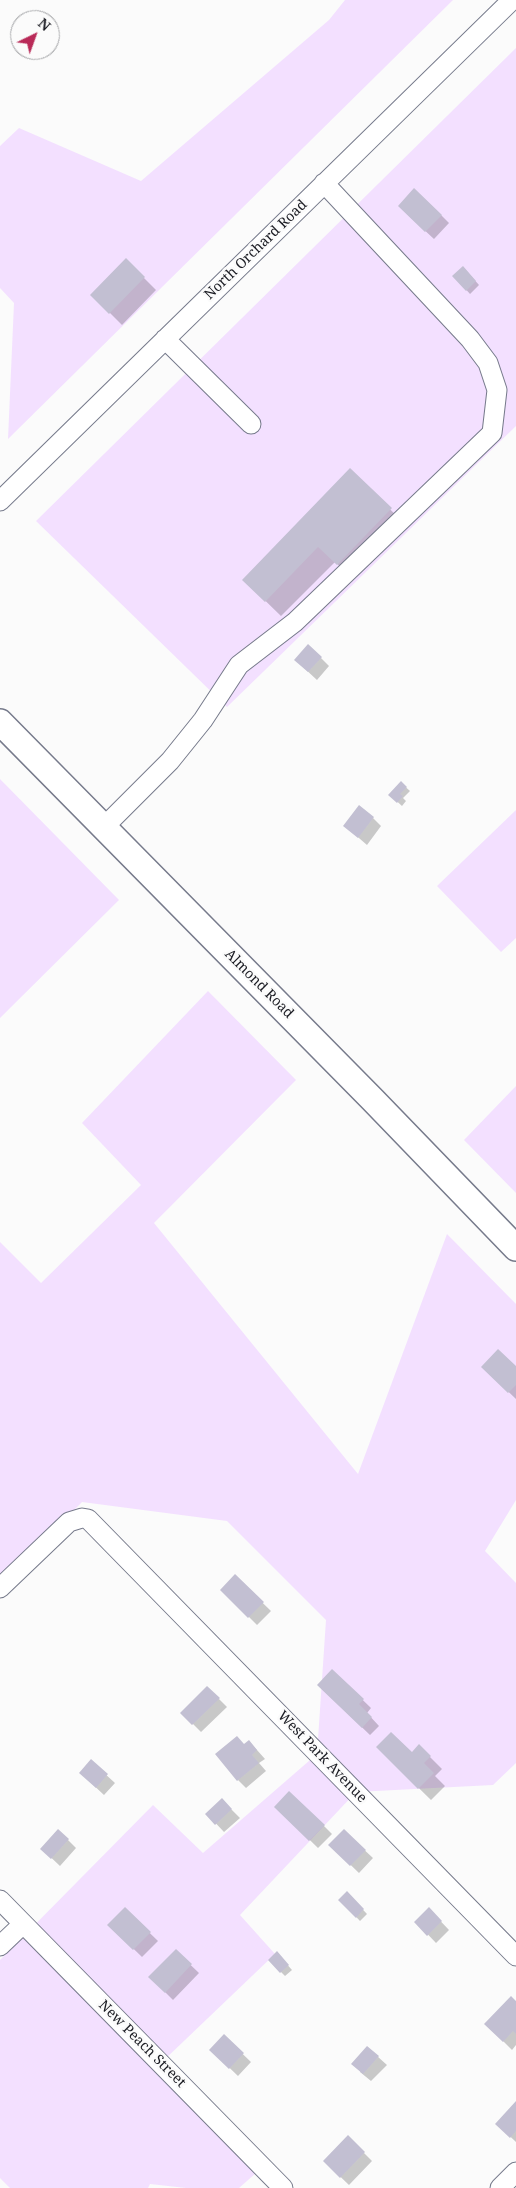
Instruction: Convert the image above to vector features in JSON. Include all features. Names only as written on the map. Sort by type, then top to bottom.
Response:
[{"type":"main road","name":"Almond Road","points":[[0,722],[373,1100],[516,1248]]},
{"type":"street","name":"North Orchard Road","points":[[0,501],[512,0]]},
{"type":"street","points":[[104,827],[170,761],[203,720],[239,665],[295,622],[492,433],[496,390],[488,363],[470,339],[324,184]]},
{"type":"street","points":[[165,339],[251,424]]},
{"type":"street","name":"West Park Avenue","points":[[0,1588],[70,1522],[82,1518],[88,1519],[516,1956]]},
{"type":"street","name":"New Peach Street","points":[[0,1900],[283,2188]]},
{"type":"street","points":[[0,1946],[23,1924]]},
{"type":"street","points":[[500,2188],[515,2174]]},
{"type":"shaded area","points":[[345,0],[453,0],[8,439],[14,303],[0,288],[0,146],[19,128],[141,181],[329,20]]},
{"type":"shaded area","points":[[516,48],[516,426],[227,707],[36,521]]},
{"type":"shaded area","points":[[0,779],[119,900],[0,1018]]},
{"type":"shaded area","points":[[516,810],[516,938],[501,952],[437,886]]},
{"type":"shaded area","points":[[208,991],[296,1080],[154,1223],[358,1474],[447,1234],[516,1304],[516,1500],[485,1551],[516,1583],[516,1763],[493,1785],[356,1792],[240,1915],[275,1954],[162,2062],[264,2166],[239,2188],[186,2188],[150,2184],[148,2188],[10,2188],[0,2178],[0,1960],[153,1805],[203,1853],[317,1754],[326,1620],[227,1521],[82,1502],[0,1586],[0,1242],[41,1283],[141,1185],[82,1123]]},
{"type":"shaded area","points":[[516,1086],[516,1193],[464,1140]]},
{"type":"building","points":[[414,188],[442,215],[425,232],[398,206]]},
{"type":"building","points":[[126,258],[145,277],[109,314],[90,295]]},
{"type":"building","points":[[463,266],[476,281],[466,291],[452,276]]},
{"type":"building","points":[[350,468],[392,508],[337,565],[318,547],[265,602],[242,580]]},
{"type":"building","points":[[308,644],[322,657],[308,672],[294,660]]},
{"type":"building","points":[[401,781],[407,787],[400,794],[403,796],[397,803],[388,795]]},
{"type":"building","points":[[359,805],[374,817],[358,838],[343,826]]},
{"type":"building","points":[[498,1349],[516,1366],[516,1385],[508,1393],[481,1367]]},
{"type":"building","points":[[235,1574],[264,1602],[248,1618],[220,1590]]},
{"type":"building","points":[[332,1669],[364,1699],[359,1704],[372,1717],[362,1728],[317,1685]]},
{"type":"building","points":[[207,1686],[220,1698],[192,1725],[180,1713]]},
{"type":"building","points":[[391,1732],[412,1752],[419,1744],[431,1756],[424,1763],[434,1773],[418,1789],[376,1747]]},
{"type":"building","points":[[237,1736],[244,1744],[249,1740],[257,1750],[252,1755],[259,1763],[237,1781],[215,1754]]},
{"type":"building","points":[[91,1759],[108,1774],[96,1788],[79,1773]]},
{"type":"building","points":[[289,1791],[325,1825],[309,1841],[274,1807]]},
{"type":"building","points":[[222,1798],[232,1809],[215,1825],[205,1814]]},
{"type":"building","points":[[58,1829],[69,1839],[51,1859],[40,1849]]},
{"type":"building","points":[[344,1829],[366,1850],[350,1866],[328,1845]]},
{"type":"building","points":[[347,1891],[364,1909],[356,1918],[338,1900]]},
{"type":"building","points":[[125,1907],[151,1932],[133,1950],[107,1925]]},
{"type":"building","points":[[429,1907],[442,1921],[427,1936],[414,1922]]},
{"type":"building","points":[[176,1949],[192,1964],[165,1993],[148,1977]]},
{"type":"building","points":[[277,1951],[289,1965],[280,1973],[268,1960]]},
{"type":"building","points":[[511,1996],[516,2001],[516,2034],[513,2031],[503,2042],[484,2024]]},
{"type":"building","points":[[224,2034],[244,2053],[229,2069],[209,2050]]},
{"type":"building","points":[[367,2046],[379,2056],[363,2074],[351,2064]]},
{"type":"building","points":[[516,2101],[516,2131],[510,2138],[495,2124]]},
{"type":"building","points":[[348,2135],[365,2152],[340,2178],[323,2161]]}]
